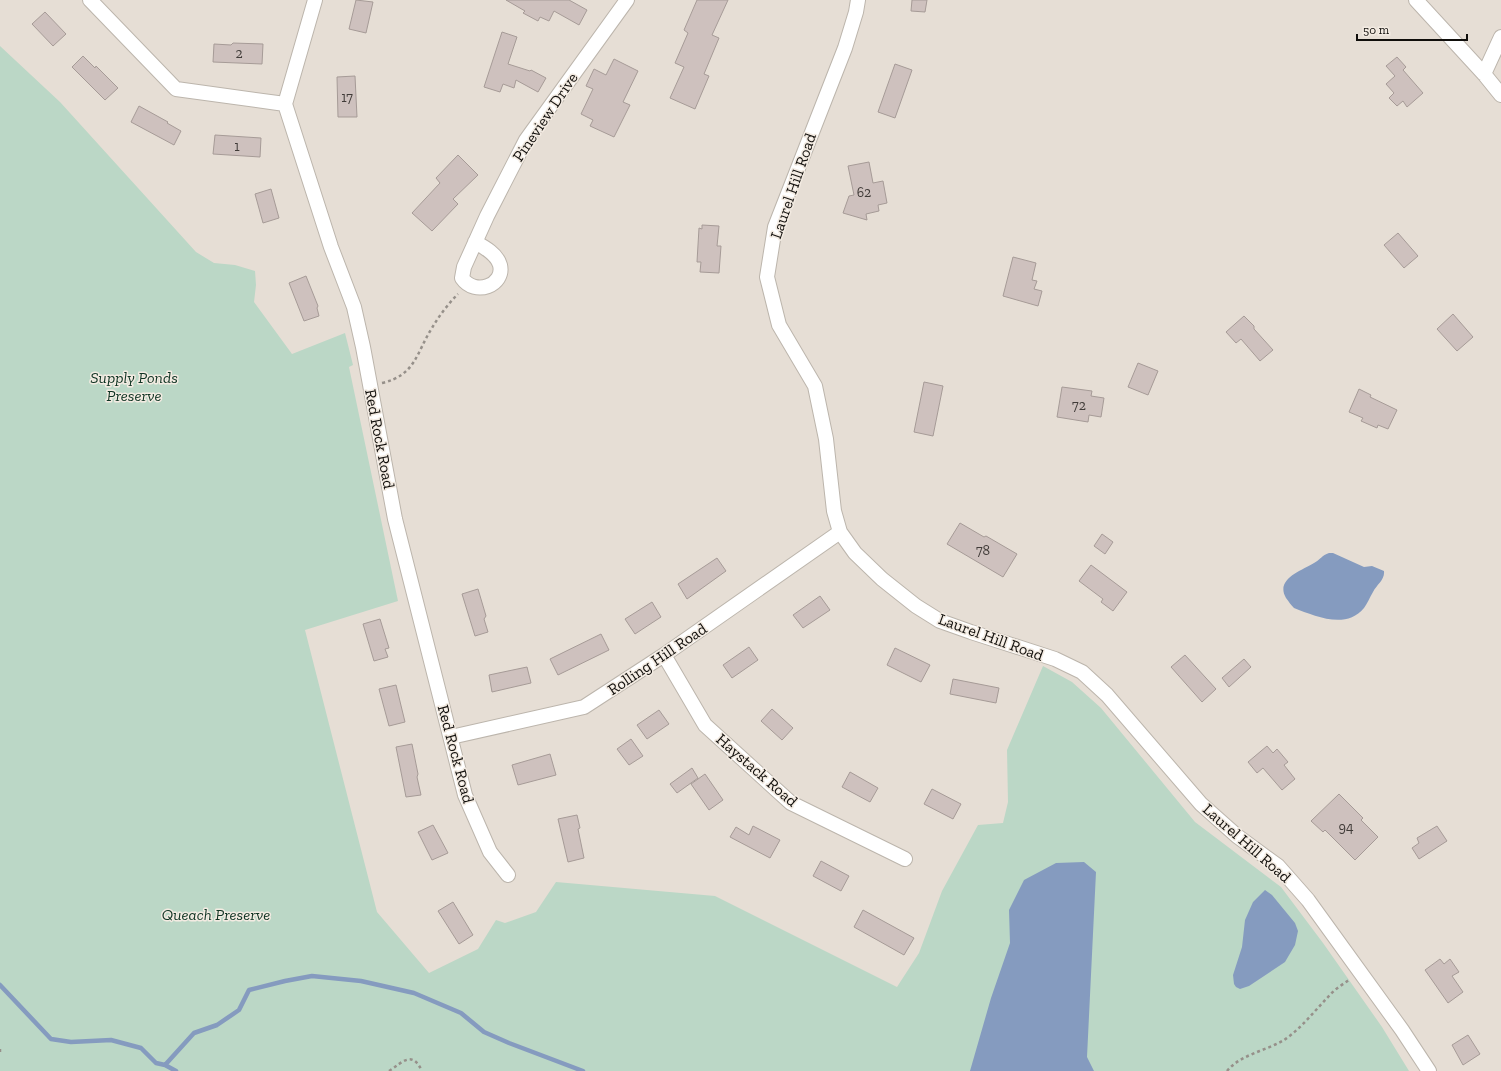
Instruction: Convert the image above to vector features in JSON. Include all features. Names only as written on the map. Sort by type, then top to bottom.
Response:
[{"type":"street","points":[[90,0],[176,89],[285,104],[314,0]]},
{"type":"street","name":"Pineview Drive","points":[[466,284],[462,278],[464,268],[486,216],[526,140],[627,0]]},
{"type":"street","name":"Laurel Hill Road","points":[[858,0],[856,12],[845,48],[775,227],[767,277],[779,325],[815,386],[826,439],[834,511],[840,532],[855,553],[882,580],[916,606],[940,621],[1055,659],[1082,672],[1107,695],[1201,804],[1237,836],[1278,866],[1308,900],[1361,972],[1429,1071]]},
{"type":"street","points":[[1416,0],[1484,74],[1501,95]]},
{"type":"street","points":[[1484,74],[1501,38]]},
{"type":"street","name":"Red Rock Road","points":[[285,104],[331,247],[354,307],[363,347],[394,519],[465,795],[490,852],[508,875]]},
{"type":"street","points":[[466,284],[475,288],[483,288],[492,284],[499,274],[500,265],[494,256],[475,242]]},
{"type":"street","name":"Rolling Hill Road","points":[[451,737],[584,707],[664,655],[840,532]]},
{"type":"street","name":"Haystack Road","points":[[664,655],[706,725],[791,803],[904,859]]},
{"type":"path","points":[[370,385],[391,381],[407,371],[416,360],[431,329],[455,296],[466,284]]},
{"type":"path","points":[[1227,1071],[1240,1061],[1283,1040],[1299,1028],[1331,993],[1361,972]]},
{"type":"path","points":[[0,1049],[0,1054]]},
{"type":"path","points":[[389,1071],[405,1060],[413,1059],[419,1064],[422,1071]]},
{"type":"green space","points":[[0,46],[60,102],[196,252],[214,263],[235,265],[255,271],[256,285],[254,302],[292,354],[345,333],[353,365],[349,367],[398,601],[305,630],[377,912],[429,973],[478,949],[496,920],[505,923],[536,912],[556,882],[715,896],[897,987],[919,953],[942,891],[978,825],[1003,823],[1008,802],[1007,750],[1043,666],[1072,682],[1101,708],[1195,822],[1281,887],[1323,943],[1382,1027],[1409,1071],[0,1071]]},
{"type":"water","points":[[1329,553],[1333,553],[1364,567],[1372,566],[1384,571],[1382,579],[1364,608],[1357,615],[1339,620],[1321,617],[1294,608],[1286,598],[1284,586],[1291,576]]},
{"type":"water","points":[[1084,862],[1096,872],[1087,1057],[1094,1071],[970,1071],[991,998],[1010,943],[1009,910],[1024,880],[1056,863]]},
{"type":"water","points":[[1265,890],[1272,895],[1295,923],[1298,931],[1295,945],[1285,962],[1249,986],[1240,989],[1234,984],[1233,975],[1242,947],[1245,920],[1253,902]]},
{"type":"building","points":[[356,0],[373,2],[366,33],[349,29]]},
{"type":"building","points":[[506,0],[569,0],[587,10],[579,25],[554,11],[549,21],[540,17],[538,21],[523,13],[525,11]]},
{"type":"building","points":[[697,0],[728,0],[712,35],[719,38],[704,74],[709,76],[695,109],[670,98],[684,67],[675,63],[688,33],[684,30]]},
{"type":"building","points":[[912,0],[927,0],[925,12],[911,11]]},
{"type":"building","points":[[45,12],[66,34],[53,46],[32,24]]},
{"type":"building","points":[[502,32],[517,37],[508,64],[530,71],[531,70],[546,78],[538,92],[516,80],[514,88],[503,84],[500,92],[484,87]]},
{"type":"building","points":[[233,43],[263,44],[262,64],[213,62],[214,44],[231,45]]},
{"type":"building","points":[[83,56],[95,68],[96,66],[118,88],[105,100],[72,67]]},
{"type":"building","points":[[1397,57],[1406,67],[1403,70],[1423,93],[1407,107],[1403,101],[1397,106],[1389,98],[1394,93],[1386,84],[1395,76],[1386,66]]},
{"type":"building","points":[[614,59],[638,71],[623,102],[630,105],[614,137],[590,126],[593,120],[581,114],[593,89],[586,86],[594,69],[606,75]]},
{"type":"building","points":[[895,64],[912,70],[895,118],[878,112]]},
{"type":"building","points":[[355,76],[357,117],[338,117],[337,77]]},
{"type":"building","points":[[139,106],[181,131],[174,145],[131,122]]},
{"type":"building","points":[[215,135],[261,138],[260,157],[213,154]]},
{"type":"building","points":[[458,155],[478,175],[453,199],[458,204],[432,231],[412,213],[440,183],[436,178]]},
{"type":"building","points":[[869,162],[873,183],[883,181],[887,203],[878,205],[879,211],[866,214],[867,220],[843,213],[849,196],[854,195],[848,166]]},
{"type":"building","points":[[271,189],[279,218],[263,223],[255,194]]},
{"type":"building","points":[[702,225],[719,226],[717,246],[721,246],[719,273],[700,272],[701,262],[697,262],[699,228],[702,229]]},
{"type":"building","points":[[1398,233],[1418,256],[1404,268],[1384,245]]},
{"type":"building","points":[[1013,257],[1036,263],[1032,280],[1037,281],[1034,289],[1042,291],[1038,306],[1003,296]]},
{"type":"building","points":[[306,276],[318,306],[319,316],[304,321],[289,283]]},
{"type":"building","points":[[1453,314],[1473,337],[1457,351],[1437,329]]},
{"type":"building","points":[[1244,316],[1273,350],[1260,361],[1241,339],[1236,343],[1226,332]]},
{"type":"building","points":[[1138,363],[1158,371],[1148,395],[1128,387]]},
{"type":"building","points":[[924,382],[943,386],[933,436],[914,432]]},
{"type":"building","points":[[1062,387],[1092,391],[1091,396],[1104,398],[1101,417],[1089,415],[1088,422],[1057,417]]},
{"type":"building","points":[[1359,389],[1371,395],[1370,397],[1397,410],[1388,429],[1378,425],[1377,428],[1361,421],[1363,418],[1349,412]]},
{"type":"building","points":[[960,523],[1017,554],[1003,577],[947,544]]},
{"type":"building","points":[[1102,534],[1113,542],[1105,554],[1094,546]]},
{"type":"building","points":[[717,558],[726,571],[687,599],[678,584]]},
{"type":"building","points":[[1091,565],[1127,592],[1113,611],[1101,602],[1103,599],[1079,581]]},
{"type":"building","points":[[478,589],[486,616],[484,619],[488,632],[475,636],[462,594]]},
{"type":"building","points":[[820,596],[830,610],[803,628],[793,615]]},
{"type":"building","points":[[652,602],[661,617],[635,634],[625,619]]},
{"type":"building","points":[[380,619],[389,648],[385,649],[388,657],[374,661],[363,624]]},
{"type":"building","points":[[601,634],[609,650],[558,675],[550,659]]},
{"type":"building","points":[[749,647],[758,660],[732,678],[723,665]]},
{"type":"building","points":[[895,648],[930,665],[921,682],[887,665]]},
{"type":"building","points":[[1185,655],[1216,689],[1202,702],[1171,667]]},
{"type":"building","points":[[1244,659],[1251,667],[1229,687],[1222,678]]},
{"type":"building","points":[[527,667],[531,683],[492,692],[489,675]]},
{"type":"building","points":[[953,679],[999,688],[996,703],[950,694]]},
{"type":"building","points":[[396,685],[405,722],[389,726],[379,689]]},
{"type":"building","points":[[772,709],[793,728],[782,740],[761,721]]},
{"type":"building","points":[[659,710],[669,724],[647,739],[637,725]]},
{"type":"building","points":[[631,739],[643,756],[629,765],[617,749]]},
{"type":"building","points":[[412,744],[421,795],[406,797],[396,747]]},
{"type":"building","points":[[1267,746],[1273,753],[1277,749],[1288,762],[1284,765],[1295,779],[1282,790],[1263,768],[1257,773],[1248,762]]},
{"type":"building","points":[[550,754],[556,775],[518,785],[512,765]]},
{"type":"building","points":[[692,768],[698,778],[677,793],[670,784]]},
{"type":"building","points":[[850,772],[878,788],[870,802],[842,787]]},
{"type":"building","points":[[705,774],[723,800],[709,810],[691,784]]},
{"type":"building","points":[[932,789],[961,804],[953,819],[924,804]]},
{"type":"building","points":[[1339,794],[1363,818],[1361,820],[1378,837],[1355,860],[1325,830],[1323,832],[1311,821]]},
{"type":"building","points":[[577,815],[580,828],[578,829],[584,858],[568,862],[558,819]]},
{"type":"building","points":[[433,825],[448,853],[432,860],[418,832]]},
{"type":"building","points":[[753,826],[780,840],[770,858],[730,837],[736,827],[749,835]]},
{"type":"building","points":[[1437,826],[1447,841],[1419,859],[1412,848],[1419,843],[1417,838]]},
{"type":"building","points":[[821,861],[849,876],[841,891],[813,876]]},
{"type":"building","points":[[453,902],[473,935],[459,944],[438,911]]},
{"type":"building","points":[[863,910],[914,938],[904,955],[854,927]]},
{"type":"building","points":[[1440,959],[1444,964],[1450,959],[1459,972],[1452,976],[1463,992],[1448,1003],[1425,970]]},
{"type":"building","points":[[1468,1035],[1480,1054],[1463,1065],[1452,1045]]},
{"type":"waterway","points":[[0,985],[51,1039],[71,1042],[111,1040],[141,1048],[156,1063],[165,1065],[194,1033],[217,1025],[239,1010],[249,990],[312,976],[361,981],[414,993],[461,1013],[484,1032],[583,1071]]},
{"type":"waterway","points":[[165,1065],[176,1071]]},
{"type":"park label","name":"Supply Ponds Preserve","points":[[134,386]]},
{"type":"park label","name":"Queach Preserve","points":[[216,914]]}]
